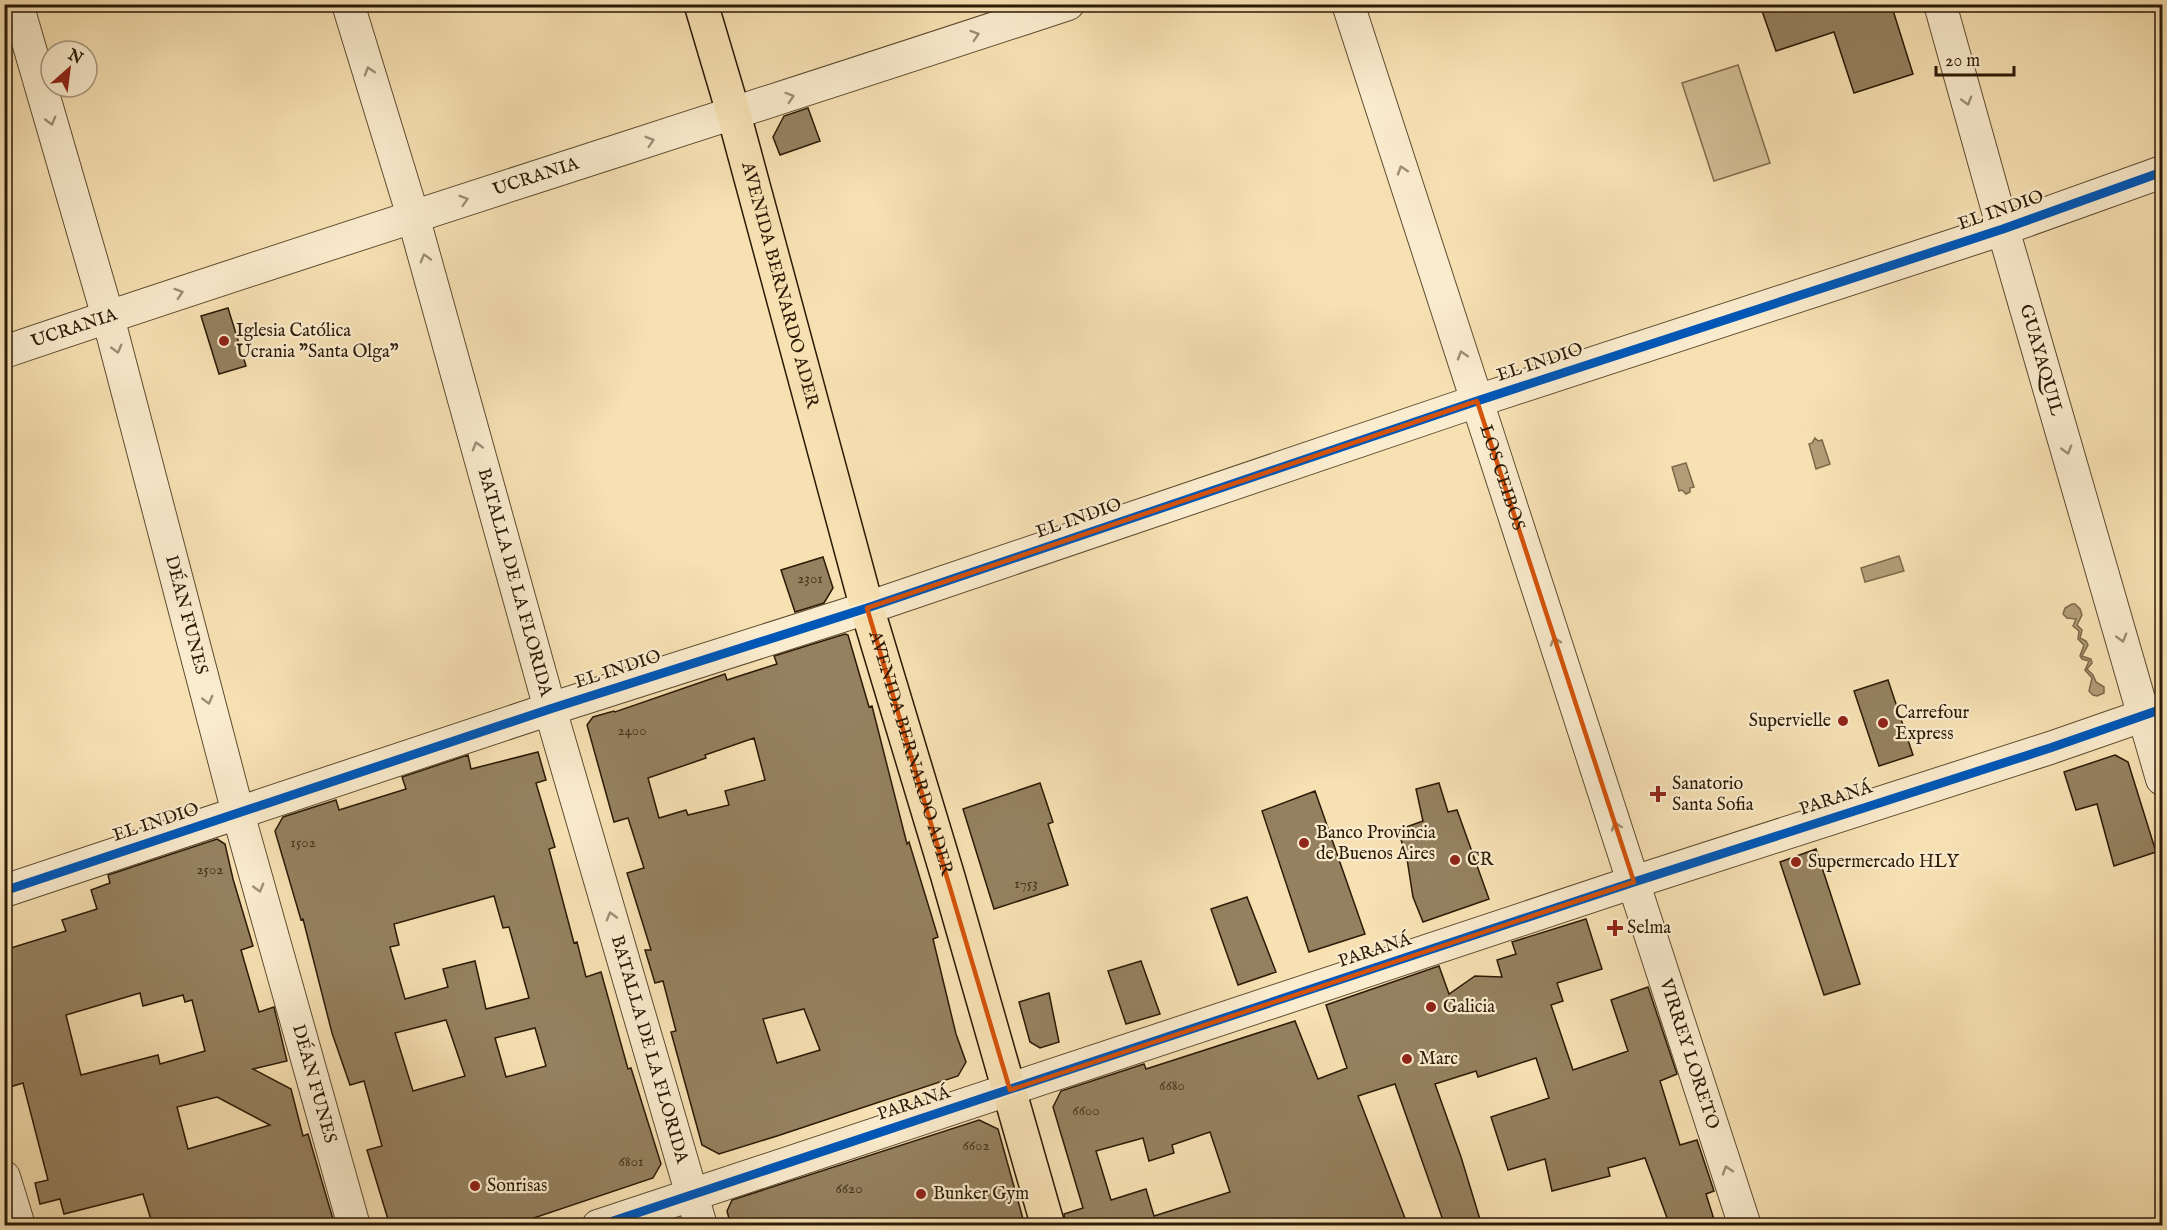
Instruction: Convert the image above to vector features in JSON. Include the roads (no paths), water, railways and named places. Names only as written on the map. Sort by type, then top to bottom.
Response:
[{"type":"main road","name":"AVENIDA BERNARDO ADER","points":[[701,4],[734,115],[867,608],[948,878],[1048,1226]]},
{"type":"street","name":"DÉAN FUNES","points":[[17,4],[108,317],[238,813],[354,1226]]},
{"type":"street","name":"BATALLA DE LA FLORIDA","points":[[348,4],[413,216],[550,709],[701,1226]]},
{"type":"street","name":"UCRANIA","points":[[4,352],[413,216],[734,115],[1068,4]]},
{"type":"street","name":"LOS CEIBOS","points":[[1348,4],[1634,882]]},
{"type":"street","name":"GUAYAQUIL","points":[[1940,4],[2003,229],[2153,712],[2163,779]]},
{"type":"street","name":"EL INDIO","points":[[4,891],[550,709],[867,608],[1478,401],[2003,229],[2163,172]]},
{"type":"street","name":"PARANÁ","points":[[598,1226],[1634,882],[2050,748],[2153,712]]},
{"type":"street","name":"VIRREY LORETO","points":[[1634,882],[1745,1226]]},
{"type":"street","points":[[4,1177],[19,1226]]},
{"type":"place","name":"Iglesia Católica Ucrania \"Santa Olga\"","points":[[224,341]]},
{"type":"place","name":"Supervielle","points":[[1843,721]]},
{"type":"place","name":"Carrefour Express","points":[[1883,723]]},
{"type":"place","name":"Sanatorio Santa Sofia","points":[[1658,794]]},
{"type":"place","name":"Banco Provincia de Buenos Aires","points":[[1304,843]]},
{"type":"place","name":"CR","points":[[1455,860]]},
{"type":"place","name":"Supermercado HLY","points":[[1796,862]]},
{"type":"place","name":"Selma","points":[[1615,928]]},
{"type":"place","name":"Galicia","points":[[1431,1007]]},
{"type":"place","name":"Marc","points":[[1407,1059]]},
{"type":"place","name":"Sonrisas","points":[[475,1186]]},
{"type":"place","name":"Bunker Gym","points":[[921,1194]]}]
